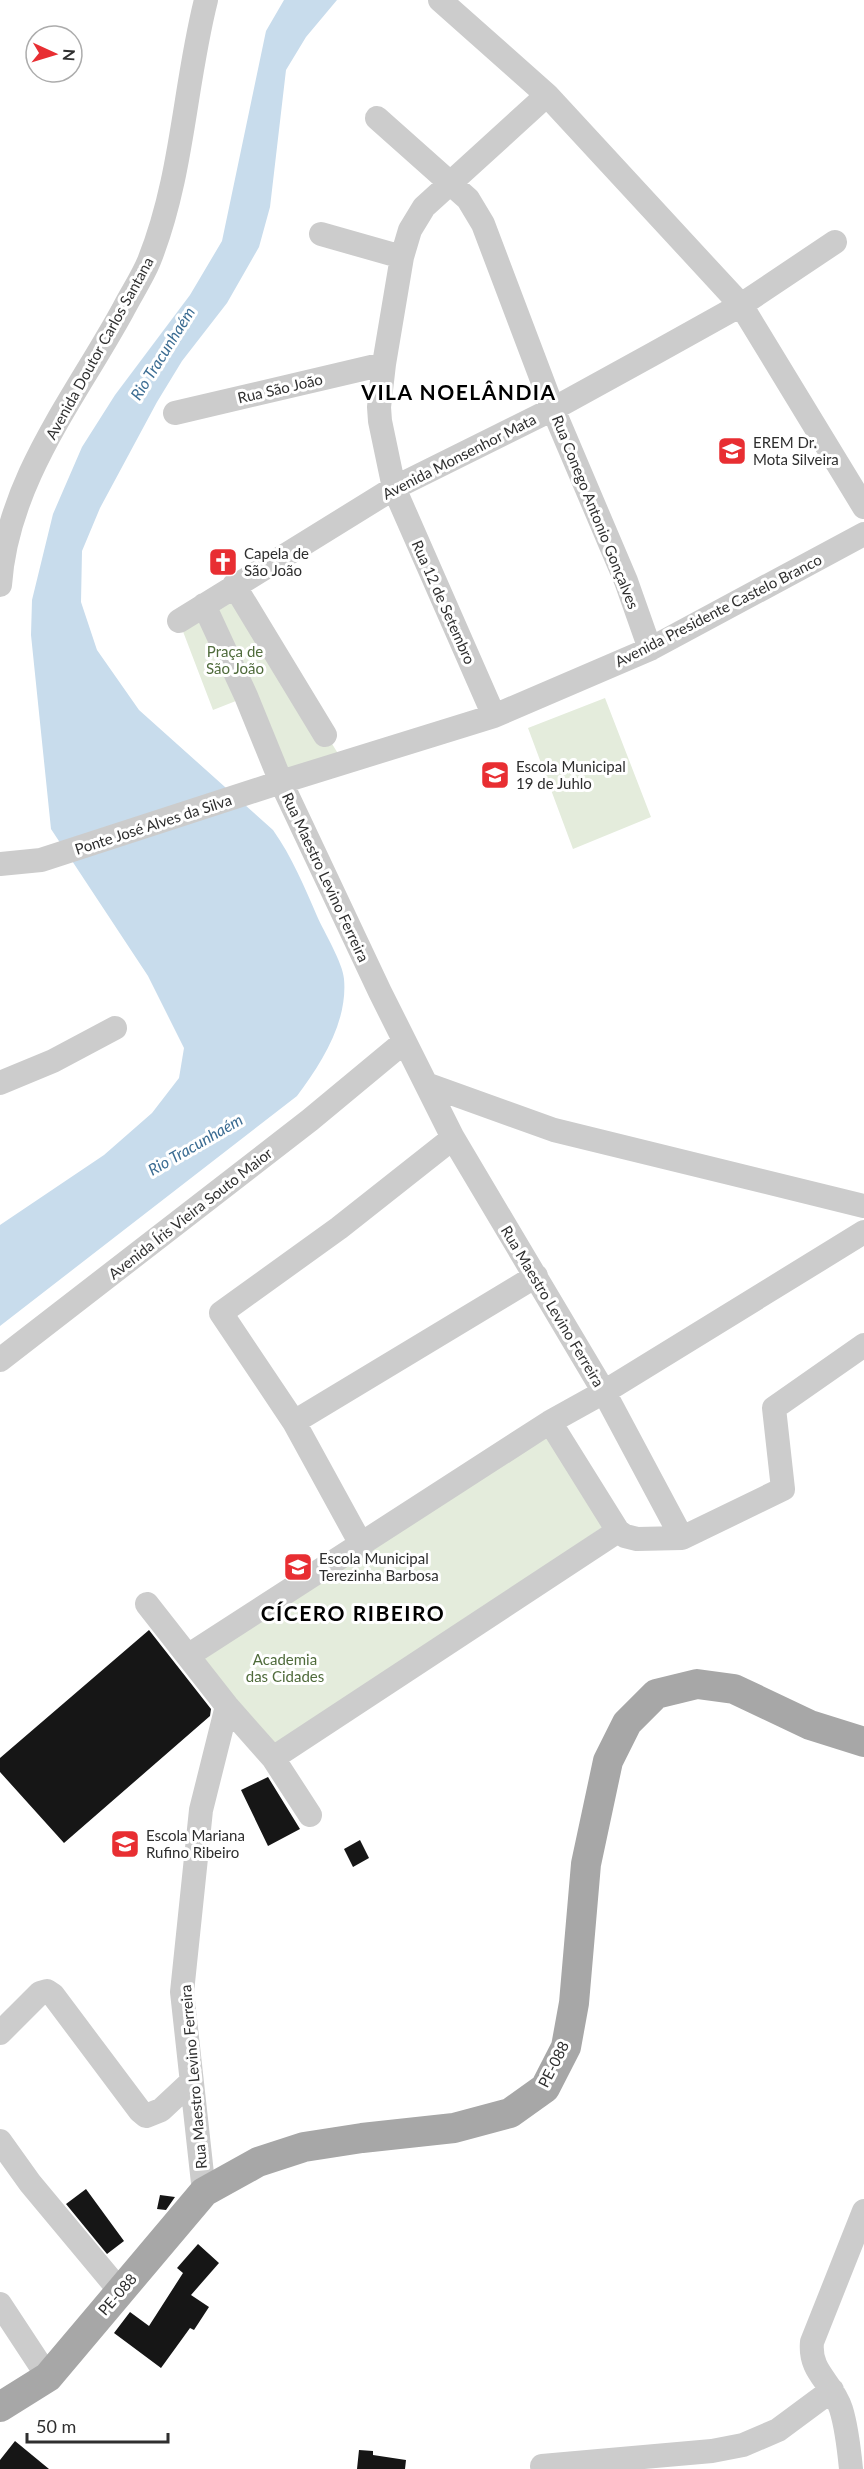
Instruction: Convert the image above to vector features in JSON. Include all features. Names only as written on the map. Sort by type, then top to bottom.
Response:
[{"type":"main road","name":"PE-088","points":[[0,2407],[48,2377],[204,2192],[258,2162],[304,2148],[362,2138],[454,2128],[510,2113],[544,2088],[566,2047],[574,2003],[586,1864],[608,1761],[627,1723],[656,1694],[697,1684],[734,1689],[810,1725],[864,1742]]},
{"type":"street","name":"Avenida Doutor Carlos Santana","points":[[0,585],[11,517],[33,465],[148,264],[165,217],[180,153],[206,0]]},
{"type":"street","points":[[440,0],[547,95],[741,305],[864,507]]},
{"type":"street","name":"Rua 12 de Setembro","points":[[494,716],[394,488],[379,407],[402,257],[410,230],[424,207],[547,95]]},
{"type":"street","name":"Rua Conego Antonio Gonçalves","points":[[377,118],[468,199],[483,224],[553,409],[626,581],[650,649]]},
{"type":"street","points":[[321,234],[402,257]]},
{"type":"street","name":"Avenida Monsenhor Mata","points":[[180,621],[234,585],[394,488],[553,409],[741,305],[836,242]]},
{"type":"street","name":"Rua São João","points":[[175,413],[384,363]]},
{"type":"street","name":"Avenida Presidente Castelo Branco","points":[[272,785],[494,716],[650,649],[864,534]]},
{"type":"street","points":[[234,585],[325,735]]},
{"type":"street","name":"Rua Maestro Levino Ferreira","points":[[189,1655],[363,1546],[550,1422],[604,1392],[453,1138],[272,785],[246,696],[204,605]]},
{"type":"street","name":"Ponte José Alves da Silva","points":[[0,864],[41,860],[272,785]]},
{"type":"street","points":[[0,1083],[53,1061],[115,1028]]},
{"type":"street","name":"Avenida Íris Vieira Souto Maior","points":[[0,1360],[379,1065],[404,1042]]},
{"type":"street","points":[[426,1084],[554,1130],[864,1206]]},
{"type":"street","points":[[363,1546],[294,1422],[221,1313],[339,1228],[453,1138]]},
{"type":"street","points":[[682,1538],[604,1392],[864,1232]]},
{"type":"street","points":[[294,1422],[536,1276]]},
{"type":"street","points":[[550,1422],[618,1531],[625,1536],[637,1539],[682,1538],[783,1489],[774,1408],[864,1345]]},
{"type":"street","points":[[273,1758],[618,1531]]},
{"type":"street","points":[[147,1604],[227,1706],[273,1758],[310,1815]]},
{"type":"street","name":"Rua Maestro Levino Ferreira","points":[[204,2192],[182,1992],[201,1810],[227,1706]]},
{"type":"street","points":[[0,2033],[40,1993],[47,1991],[53,1995],[146,2116],[161,2110],[191,2082]]},
{"type":"street","points":[[0,2141],[30,2183],[120,2291]]},
{"type":"street","points":[[851,2469],[843,2419],[832,2390],[816,2369],[811,2355],[812,2342],[864,2211]]},
{"type":"street","points":[[0,2304],[48,2377]]},
{"type":"street","points":[[542,2466],[712,2451],[743,2445],[778,2430],[832,2390]]},
{"type":"green space","name":"Praça de São João","points":[[234,585],[342,760],[280,779],[246,697],[213,710],[179,621]]},
{"type":"green space","points":[[605,698],[651,817],[573,849],[528,728]]},
{"type":"green space","name":"Academia das Cidades","points":[[550,1422],[607,1524],[280,1747],[227,1706],[189,1655]]},
{"type":"water","name":"Rio Tracunhaém","points":[[284,0],[337,0],[306,37],[286,70],[270,207],[259,247],[227,303],[182,361],[157,402],[100,508],[82,551],[81,602],[97,650],[139,710],[273,830],[280,840],[343,972],[342,1011],[331,1042],[297,1096],[0,1326],[0,1225],[104,1155],[152,1113],[179,1078],[184,1048],[148,976],[51,829],[31,635],[32,600],[53,514],[82,447],[115,395],[190,295],[222,241],[266,31]]},
{"type":"building","points":[[149,1630],[211,1709],[210,1716],[64,1843],[0,1772],[0,1758]]},
{"type":"building","points":[[268,1777],[300,1829],[268,1846],[241,1790]]},
{"type":"building","points":[[360,1840],[369,1858],[353,1867],[344,1849]]},
{"type":"building","points":[[86,2189],[124,2241],[107,2254],[66,2204]]},
{"type":"building","points":[[160,2195],[175,2197],[166,2210],[157,2209]]},
{"type":"building","points":[[198,2244],[219,2263],[191,2295],[209,2307],[194,2330],[190,2328],[161,2368],[114,2333],[130,2312],[149,2326],[183,2273],[177,2268]]},
{"type":"building","points":[[15,2441],[49,2469],[0,2469],[0,2460]]},
{"type":"building","points":[[359,2450],[373,2451],[373,2455],[406,2460],[405,2469],[357,2469]]},
{"type":"place","name":"EREM Dr. Mota Silveira","points":[[732,451]]},
{"type":"place","name":"Capela de São João","points":[[223,562]]},
{"type":"place","name":"Escola Municipal 19 de Juhlo","points":[[495,775]]},
{"type":"place","name":"Escola Municipal Terezinha Barbosa","points":[[298,1567]]},
{"type":"place","name":"Escola Mariana Rufino Ribeiro","points":[[125,1844]]},
{"type":"district","name":"VILA NOELÂNDIA","points":[[459,391]]},
{"type":"district","name":"CÍCERO RIBEIRO","points":[[353,1612]]}]
